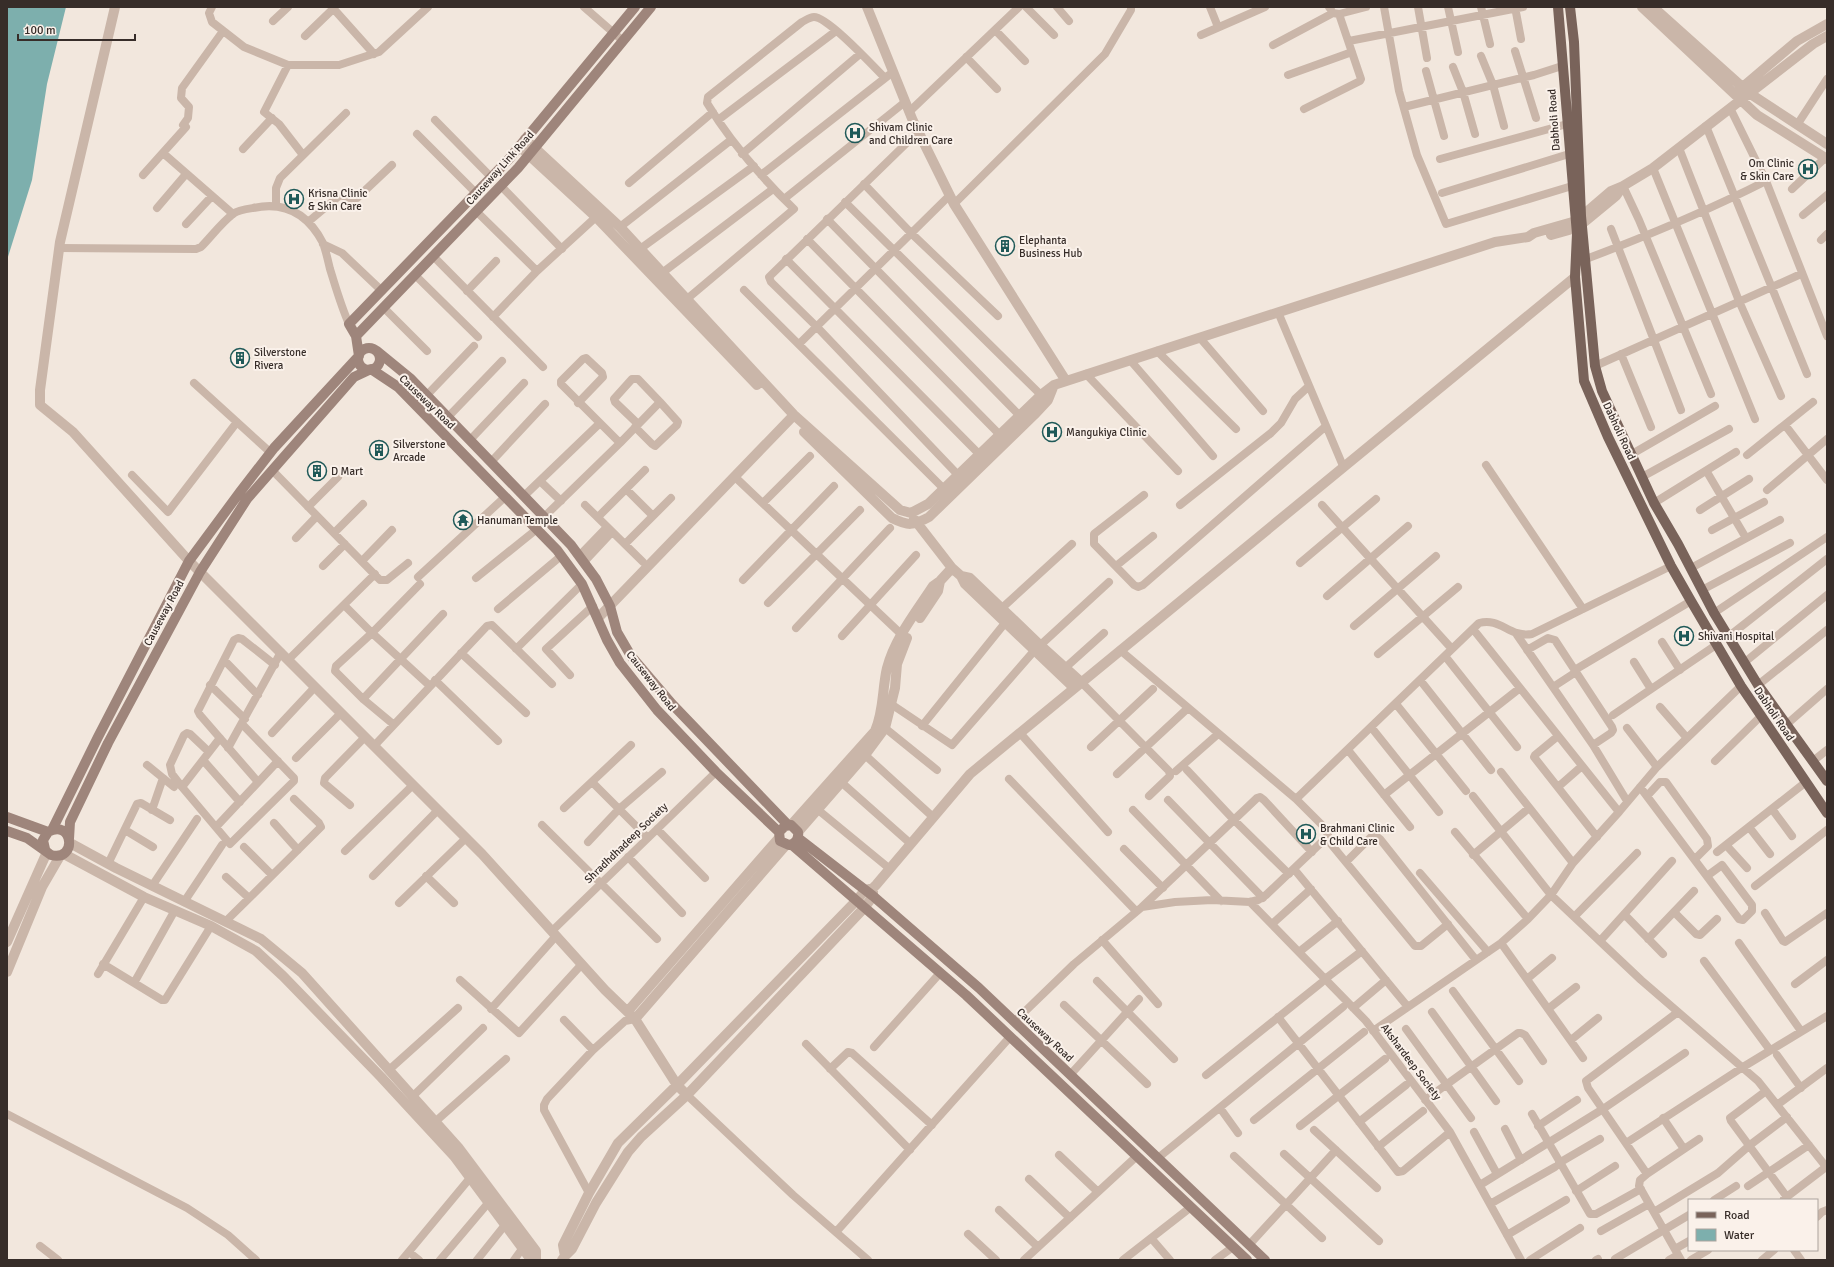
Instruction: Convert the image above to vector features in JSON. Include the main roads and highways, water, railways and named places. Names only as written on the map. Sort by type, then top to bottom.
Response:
[{"type":"main road","points":[[359,356],[360,352],[366,348],[375,350],[380,360],[377,367],[371,370],[361,366],[359,356],[356,336],[350,324],[491,177],[635,7]]},
{"type":"main road","name":"Causeway Link Road","points":[[356,336],[532,152],[651,7]]},
{"type":"main road","name":"Dabholi Road","points":[[1558,7],[1572,186],[1586,259],[1594,366],[1602,391],[1654,504],[1691,568],[1714,613],[1758,685],[1827,781]]},
{"type":"main road","name":"Dabholi Road","points":[[1570,7],[1574,42],[1579,222],[1575,277],[1584,381],[1608,437],[1671,566],[1691,602],[1741,686],[1827,813]]},
{"type":"main road","name":"Causeway Road","points":[[356,336],[410,378],[571,545],[596,579],[610,606],[617,632],[631,656],[789,835],[870,891],[979,988],[1265,1260]]},
{"type":"main road","name":"Causeway Road","points":[[50,831],[189,561],[271,453],[359,356]]},
{"type":"main road","name":"Causeway Road","points":[[70,841],[70,822],[104,750],[200,572],[247,499],[354,377],[371,370],[398,387],[537,529],[561,556],[582,584],[620,663],[657,710],[716,772],[789,835],[861,904],[1010,1037],[1247,1260]]},
{"type":"main road","points":[[7,817],[50,831],[60,830],[68,835],[70,841],[67,851],[62,855],[51,855],[46,850],[26,838],[7,831]]},
{"type":"main road","points":[[46,850],[43,840],[50,831]]},
{"type":"main road","points":[[999,1027],[1011,1019]]},
{"type":"main road","points":[[1018,1045],[1028,1035]]},
{"type":"water","points":[[7,7],[66,7],[47,84],[32,180],[7,260]]},
{"type":"place","name":"Shivam Clinic and Children Care","points":[[855,133]]},
{"type":"place","name":"Om Clinic & Skin Care","points":[[1808,169]]},
{"type":"place","name":"Krisna Clinic & Skin Care","points":[[294,199]]},
{"type":"place","name":"Elephanta Business Hub","points":[[1005,246]]},
{"type":"place","name":"Silverstone Rivera","points":[[240,358]]},
{"type":"place","name":"Mangukiya Clinic","points":[[1052,432]]},
{"type":"place","name":"Silverstone Arcade","points":[[379,450]]},
{"type":"place","name":"D Mart","points":[[317,471]]},
{"type":"place","name":"Hanuman Temple","points":[[463,520]]},
{"type":"place","name":"Shivani Hospital","points":[[1684,636]]},
{"type":"place","name":"Brahmani Clinic & Child Care","points":[[1306,834]]}]
